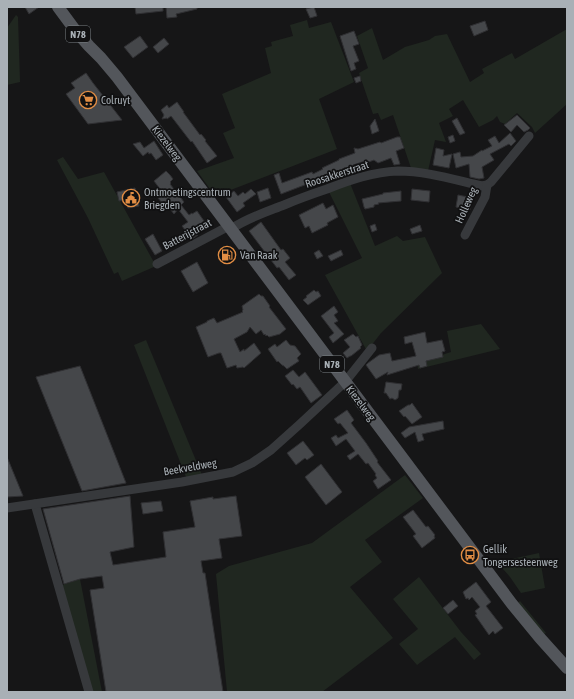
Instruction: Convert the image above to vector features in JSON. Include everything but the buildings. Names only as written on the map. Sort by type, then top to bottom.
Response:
[{"type":"main road","name":"Kiezelweg","points":[[58,7],[75,30],[122,83],[512,604],[567,668]]},
{"type":"main road","name":"Kiezelweg","points":[[68,7],[93,43],[101,58]]},
{"type":"street","points":[[487,185],[529,136]]},
{"type":"street","name":"Roosakkerstraat","points":[[230,227],[344,182],[375,174],[399,171],[411,172],[434,175],[482,186],[487,185]]},
{"type":"street","name":"Holleweg","points":[[465,235],[485,197],[487,185]]},
{"type":"street","name":"Batterijstraat","points":[[156,264],[230,227]]},
{"type":"street","points":[[345,382],[372,348]]},
{"type":"street","name":"Beekveldweg","points":[[7,508],[182,482],[233,472],[252,463],[271,450],[345,382]]},
{"type":"street","points":[[35,504],[89,692]]},
{"type":"shaded area","points":[[16,15],[18,17],[20,82],[7,85],[7,28]]},
{"type":"shaded area","points":[[307,20],[309,28],[331,22],[354,82],[319,99],[337,149],[215,196],[197,171],[234,158],[223,133],[235,128],[222,94],[271,73],[265,48],[272,46],[271,42],[293,36],[290,25]]},
{"type":"shaded area","points":[[372,28],[383,60],[405,47],[429,40],[435,36],[447,34],[470,82],[484,73],[482,69],[512,53],[515,59],[567,29],[567,104],[535,133],[532,127],[517,113],[505,124],[500,122],[497,116],[493,120],[479,127],[463,100],[449,109],[453,116],[439,123],[446,142],[435,140],[428,171],[411,168],[393,115],[381,120],[378,113],[373,114],[359,73],[368,68],[357,36]]},
{"type":"shaded area","points":[[63,157],[78,179],[104,172],[156,266],[122,281],[118,272],[114,274],[88,218],[57,160]]},
{"type":"shaded area","points":[[350,183],[375,246],[397,236],[403,241],[425,237],[442,273],[381,333],[367,351],[325,275],[362,258],[329,192]]},
{"type":"shaded area","points":[[481,324],[500,349],[418,369],[417,363],[451,352],[447,331]]},
{"type":"shaded area","points":[[146,340],[202,475],[186,477],[134,345]]},
{"type":"shaded area","points":[[405,475],[423,498],[365,540],[382,562],[350,587],[393,638],[322,692],[227,692],[216,574],[229,566],[312,543]]},
{"type":"shaded area","points":[[539,553],[545,588],[521,593],[497,562]]},
{"type":"shaded area","points":[[419,577],[461,632],[481,654],[474,660],[455,637],[417,665],[399,644],[418,629],[393,599]]},
{"type":"shaded area","points":[[80,579],[102,692],[91,692],[62,585]]},
{"type":"shaded area","points":[[520,601],[546,633],[542,635],[517,604]]},
{"type":"place","name":"Colruyt","points":[[88,100]]},
{"type":"place","name":"Ontmoetingscentrum Briegden","points":[[131,198]]},
{"type":"place","name":"Van Raak","points":[[227,255]]},
{"type":"place","name":"Gellik Tongersesteenweg","points":[[470,555]]}]
